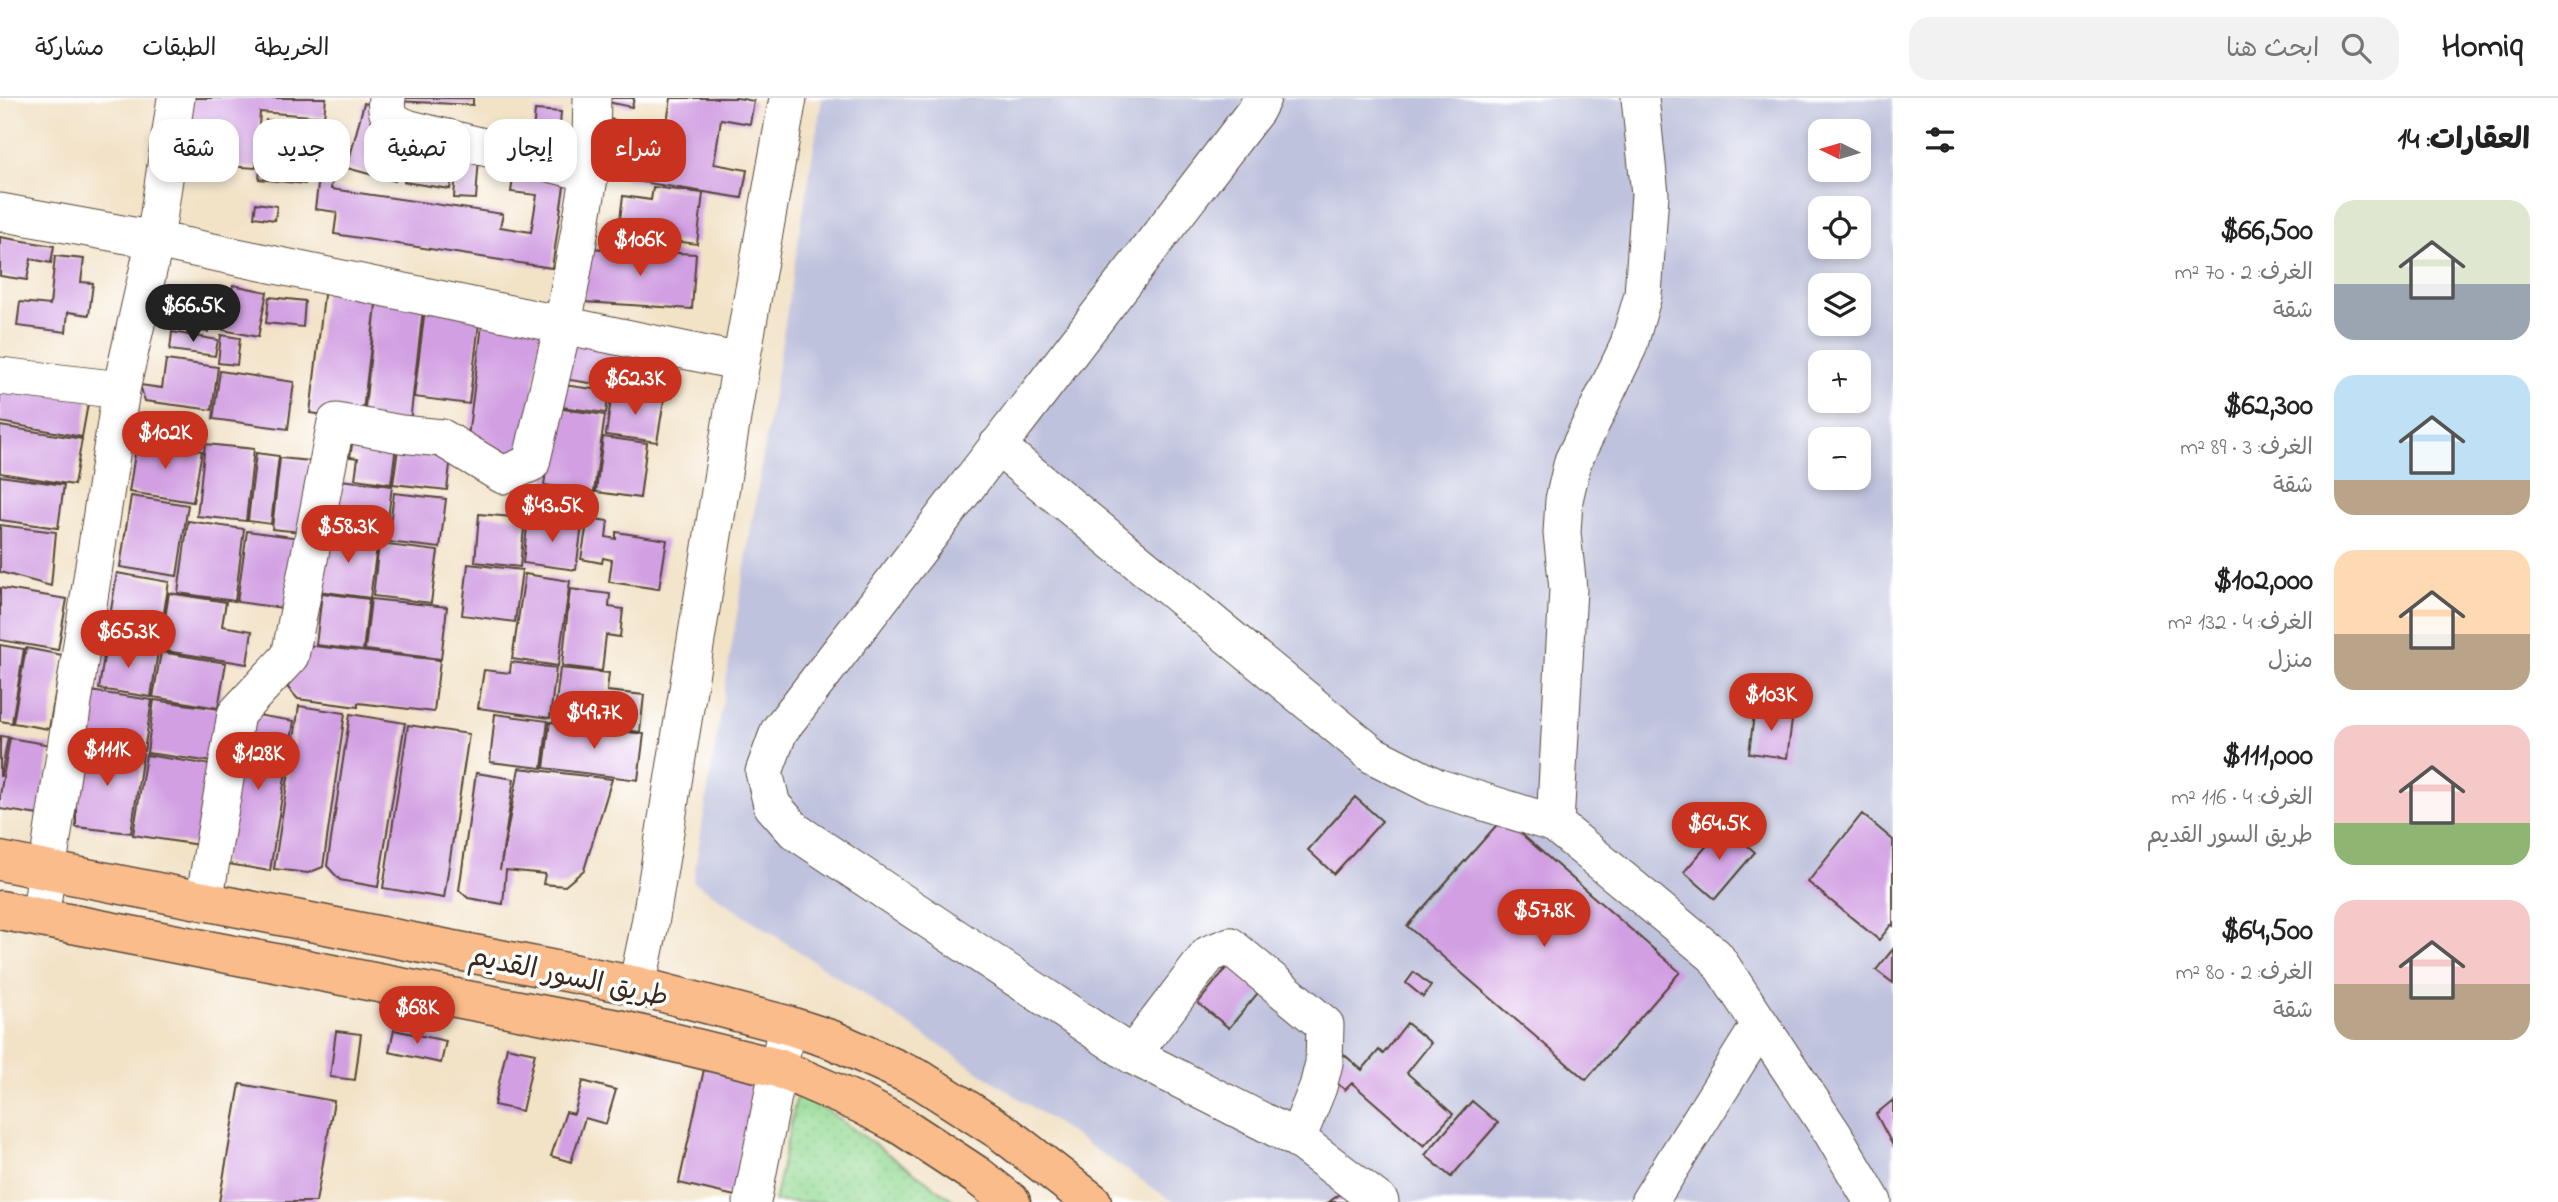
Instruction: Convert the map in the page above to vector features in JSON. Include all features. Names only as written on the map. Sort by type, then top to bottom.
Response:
[{"type":"main road","name":"طريق السور القديم","points":[[0,861],[637,986],[787,1025],[833,1040],[921,1080],[1002,1132],[1093,1202]]},
{"type":"main road","name":"طريق السور القديم","points":[[0,910],[622,1030],[778,1068],[862,1104],[902,1126],[978,1176],[1011,1202]]},
{"type":"street","points":[[40,917],[121,390],[155,240],[176,98]]},
{"type":"street","points":[[387,98],[387,113],[392,122],[410,129],[590,173]]},
{"type":"street","points":[[204,902],[236,715],[290,656],[336,422],[401,434],[442,438],[503,475],[531,463],[563,325],[590,173],[592,98]]},
{"type":"street","points":[[637,986],[650,925],[741,362],[788,98]]},
{"type":"street","points":[[1262,98],[1248,121],[779,731],[764,772],[772,806],[795,831],[1132,1055],[1297,1139],[1380,1202]]},
{"type":"street","points":[[1555,824],[1568,589],[1562,533],[1564,500],[1573,461],[1628,347],[1643,295],[1650,194],[1640,98]]},
{"type":"street","points":[[0,212],[155,240],[741,362]]},
{"type":"street","points":[[0,376],[121,390]]},
{"type":"street","points":[[997,446],[1373,755],[1436,787],[1555,824],[1715,957],[1833,1134],[1874,1202]]},
{"type":"street","points":[[1132,1055],[1209,954],[1230,946],[1325,1025],[1324,1063],[1318,1087],[1297,1139]]},
{"type":"street","points":[[1649,1202],[1760,1024]]},
{"type":"street","points":[[752,1202],[787,1025]]},
{"type":"shaded area","points":[[822,98],[1893,98],[1893,1202],[1174,1202],[693,881]]},
{"type":"green space","points":[[798,1090],[956,1202],[774,1202]]},
{"type":"building","points":[[187,98],[326,98],[324,117],[260,112],[260,119],[253,119],[253,168],[239,167],[239,119],[185,119]]},
{"type":"building","points":[[397,98],[473,98],[473,105],[397,101]]},
{"type":"building","points":[[602,98],[634,98],[632,107],[602,101]]},
{"type":"building","points":[[671,98],[737,98],[754,101],[750,124],[721,119],[714,164],[747,170],[742,198],[642,182],[686,182],[686,119],[668,119]]},
{"type":"building","points":[[364,103],[413,116],[412,119],[364,119],[364,173],[350,169],[350,157]]},
{"type":"building","points":[[535,110],[561,112],[560,119],[534,119]]},
{"type":"building","points":[[470,156],[479,156],[476,199],[454,198],[455,182],[470,182]]},
{"type":"building","points":[[318,182],[332,182],[331,189],[503,214],[500,227],[531,232],[537,195],[511,192],[512,182],[565,182],[552,268],[334,234],[337,212],[315,209]]},
{"type":"building","points":[[404,182],[451,182],[450,189]]},
{"type":"building","points":[[653,187],[703,193],[697,244],[618,234],[623,196],[651,200]]},
{"type":"building","points":[[256,203],[277,206],[275,220],[254,217]]},
{"type":"building","points":[[0,237],[54,246],[51,263],[31,259],[27,280],[0,276]]},
{"type":"building","points":[[588,248],[696,254],[692,309],[584,302]]},
{"type":"building","points":[[55,256],[84,259],[81,282],[93,283],[89,315],[68,312],[66,332],[17,326],[20,302],[50,305]]},
{"type":"building","points":[[233,285],[267,292],[258,337],[223,330]]},
{"type":"building","points":[[325,287],[425,291],[410,422],[364,417],[377,296],[362,419],[310,413]]},
{"type":"building","points":[[269,297],[305,301],[303,327],[266,323]]},
{"type":"building","points":[[174,301],[211,305],[208,332],[171,328]]},
{"type":"building","points":[[426,301],[481,307],[469,404],[414,397]]},
{"type":"building","points":[[484,309],[543,316],[526,453],[506,455],[467,445]]},
{"type":"building","points":[[572,313],[627,321],[617,387],[563,379]]},
{"type":"building","points":[[628,326],[681,334],[672,397],[618,389]]},
{"type":"building","points":[[172,332],[218,340],[215,356],[170,350]]},
{"type":"building","points":[[221,335],[240,338],[237,365],[218,363]]},
{"type":"building","points":[[166,360],[218,367],[212,410],[145,401],[140,385],[162,388]]},
{"type":"building","points":[[220,371],[294,382],[288,429],[213,419]]},
{"type":"building","points":[[0,382],[91,387],[82,437],[0,422]]},
{"type":"building","points":[[563,385],[609,391],[606,413],[561,407]]},
{"type":"building","points":[[612,392],[664,400],[657,442],[606,435]]},
{"type":"building","points":[[555,408],[605,415],[594,492],[544,485]]},
{"type":"building","points":[[0,426],[82,439],[74,485],[0,473]]},
{"type":"building","points":[[354,433],[397,438],[391,484],[355,479],[358,458],[350,457]]},
{"type":"building","points":[[603,437],[647,443],[640,498],[596,492]]},
{"type":"building","points":[[137,441],[202,451],[193,502],[129,492]]},
{"type":"building","points":[[399,441],[452,448],[447,490],[393,484]]},
{"type":"building","points":[[205,444],[254,449],[246,521],[197,516]]},
{"type":"building","points":[[256,453],[279,456],[271,524],[248,521]]},
{"type":"building","points":[[280,458],[310,461],[301,532],[272,529]]},
{"type":"building","points":[[0,476],[64,485],[58,528],[0,520]]},
{"type":"building","points":[[340,480],[392,486],[386,535],[334,528]]},
{"type":"building","points":[[394,493],[446,499],[440,548],[388,542]]},
{"type":"building","points":[[131,496],[188,505],[177,576],[120,567]]},
{"type":"building","points":[[479,514],[525,518],[520,567],[475,562]]},
{"type":"building","points":[[528,518],[582,525],[576,570],[523,563]]},
{"type":"building","points":[[588,518],[608,521],[606,537],[616,539],[616,532],[667,540],[659,589],[609,582],[612,560],[603,558],[602,563],[581,559]]},
{"type":"building","points":[[188,521],[244,529],[235,601],[178,593]]},
{"type":"building","points":[[0,525],[56,532],[51,586],[0,572]]},
{"type":"building","points":[[247,531],[300,538],[290,609],[237,602]]},
{"type":"building","points":[[325,533],[378,540],[370,598],[318,591]]},
{"type":"building","points":[[379,544],[438,551],[431,603],[373,596]]},
{"type":"building","points":[[468,564],[522,570],[515,622],[462,615]]},
{"type":"building","points":[[117,573],[169,582],[158,649],[106,641]]},
{"type":"building","points":[[525,574],[570,581],[558,666],[512,659]]},
{"type":"building","points":[[0,588],[67,599],[58,650],[0,640]]},
{"type":"building","points":[[570,589],[610,594],[609,607],[623,609],[620,637],[606,635],[602,671],[562,666]]},
{"type":"building","points":[[169,593],[226,602],[222,626],[252,631],[247,664],[160,650]]},
{"type":"building","points":[[322,593],[369,599],[363,651],[316,645]]},
{"type":"building","points":[[371,599],[447,607],[441,659],[365,650]]},
{"type":"building","points":[[106,643],[158,651],[151,697],[99,689]]},
{"type":"building","points":[[296,644],[440,660],[434,712],[358,703],[358,707],[298,699],[288,688]]},
{"type":"building","points":[[0,645],[24,649],[12,723],[0,721]]},
{"type":"building","points":[[26,648],[62,655],[49,729],[13,723]]},
{"type":"building","points":[[161,652],[226,663],[218,708],[153,697]]},
{"type":"building","points":[[511,662],[556,668],[550,718],[478,708],[484,670],[510,673]]},
{"type":"building","points":[[560,668],[609,673],[607,691],[644,695],[640,732],[554,721]]},
{"type":"building","points":[[83,690],[152,700],[144,751],[76,742]]},
{"type":"building","points":[[154,700],[220,709],[213,762],[147,753]]},
{"type":"building","points":[[299,706],[345,713],[323,867],[308,873],[274,869]]},
{"type":"building","points":[[1755,707],[1793,713],[1787,758],[1749,753]]},
{"type":"building","points":[[245,713],[294,721],[270,871],[222,863]]},
{"type":"building","points":[[350,714],[405,723],[378,887],[340,880],[327,866]]},
{"type":"building","points":[[495,714],[548,721],[542,768],[490,762]]},
{"type":"building","points":[[550,722],[644,734],[638,780],[544,768]]},
{"type":"building","points":[[408,725],[469,734],[444,898],[383,888]]},
{"type":"building","points":[[0,736],[8,737],[1,776],[0,776]]},
{"type":"building","points":[[10,738],[51,745],[39,815],[0,809]]},
{"type":"building","points":[[76,745],[143,754],[131,833],[76,827]]},
{"type":"building","points":[[146,755],[218,766],[206,846],[133,835]]},
{"type":"building","points":[[519,768],[612,779],[584,870],[565,886],[543,884],[545,874],[506,870],[503,904],[468,898],[459,890],[476,773],[514,779],[500,870]]},
{"type":"building","points":[[1355,797],[1382,821],[1334,874],[1308,850]]},
{"type":"building","points":[[1862,814],[1893,840],[1893,926],[1891,925],[1879,940],[1808,882]]},
{"type":"building","points":[[1503,818],[1680,972],[1586,1080],[1407,926]]},
{"type":"building","points":[[1724,826],[1755,852],[1715,899],[1684,872]]},
{"type":"building","points":[[1893,949],[1893,983],[1876,970]]},
{"type":"building","points":[[1235,957],[1267,982],[1229,1028],[1198,1003]]},
{"type":"building","points":[[1414,972],[1431,986],[1423,997],[1406,983]]},
{"type":"building","points":[[1407,1023],[1431,1043],[1407,1073],[1453,1114],[1424,1146],[1352,1083],[1345,1090],[1324,1072],[1341,1052],[1362,1070],[1379,1050],[1383,1054]]},
{"type":"building","points":[[394,1030],[446,1041],[441,1063],[389,1052]]},
{"type":"building","points":[[336,1031],[361,1034],[355,1080],[330,1077]]},
{"type":"building","points":[[507,1047],[535,1053],[522,1111],[494,1105]]},
{"type":"building","points":[[705,1065],[762,1078],[735,1196],[679,1183]]},
{"type":"building","points":[[583,1081],[616,1090],[606,1124],[585,1118],[571,1162],[551,1156],[566,1112],[574,1114]]},
{"type":"building","points":[[240,1084],[334,1101],[316,1202],[219,1202]]},
{"type":"building","points":[[1893,1100],[1893,1146],[1876,1114]]},
{"type":"building","points":[[1472,1101],[1498,1123],[1451,1177],[1425,1155]]},
{"type":"building","points":[[1343,1192],[1350,1202],[1329,1202]]}]
